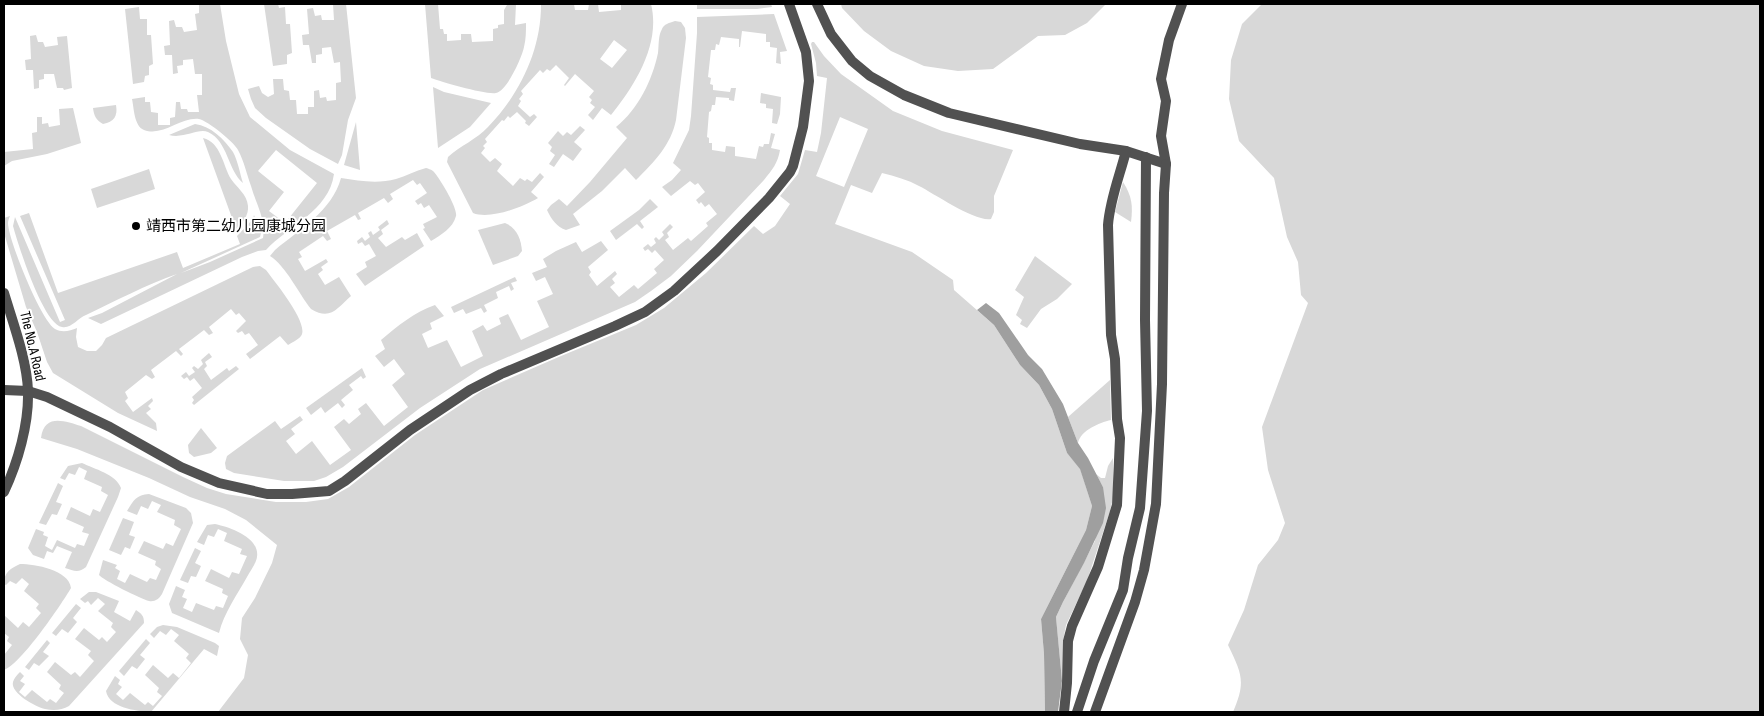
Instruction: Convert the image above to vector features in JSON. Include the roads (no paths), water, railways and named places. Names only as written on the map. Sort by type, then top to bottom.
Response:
[{"type":"street","points":[[4,390],[28,391],[47,397],[82,413],[176,464],[219,483],[267,494],[329,491],[345,481],[410,430],[470,390],[501,374],[646,312],[693,274],[758,210],[779,187],[793,166],[803,128],[809,81],[808,71],[803,42],[789,4]]},
{"type":"street","points":[[817,4],[831,34],[852,61],[870,76],[904,96],[971,119],[1080,144],[1126,150],[1166,164]]},
{"type":"street","points":[[1095,712],[1135,602],[1144,570],[1156,504],[1162,384],[1166,164],[1161,136],[1166,101],[1161,79],[1169,40],[1182,4]]},
{"type":"street","points":[[1064,712],[1068,676],[1068,641],[1072,626],[1098,567],[1118,505],[1120,438],[1117,419],[1115,359],[1111,335],[1108,225],[1109,213],[1126,150]]},
{"type":"street","points":[[1077,712],[1094,661],[1123,590],[1128,558],[1140,508],[1147,411],[1145,320],[1146,157]]},
{"type":"street","name":"The No.A Road","points":[[4,294],[13,322],[28,391],[24,429],[4,492]]},
{"type":"place","name":"靖西市第二幼儿园康城分园","points":[[136,226]]}]
